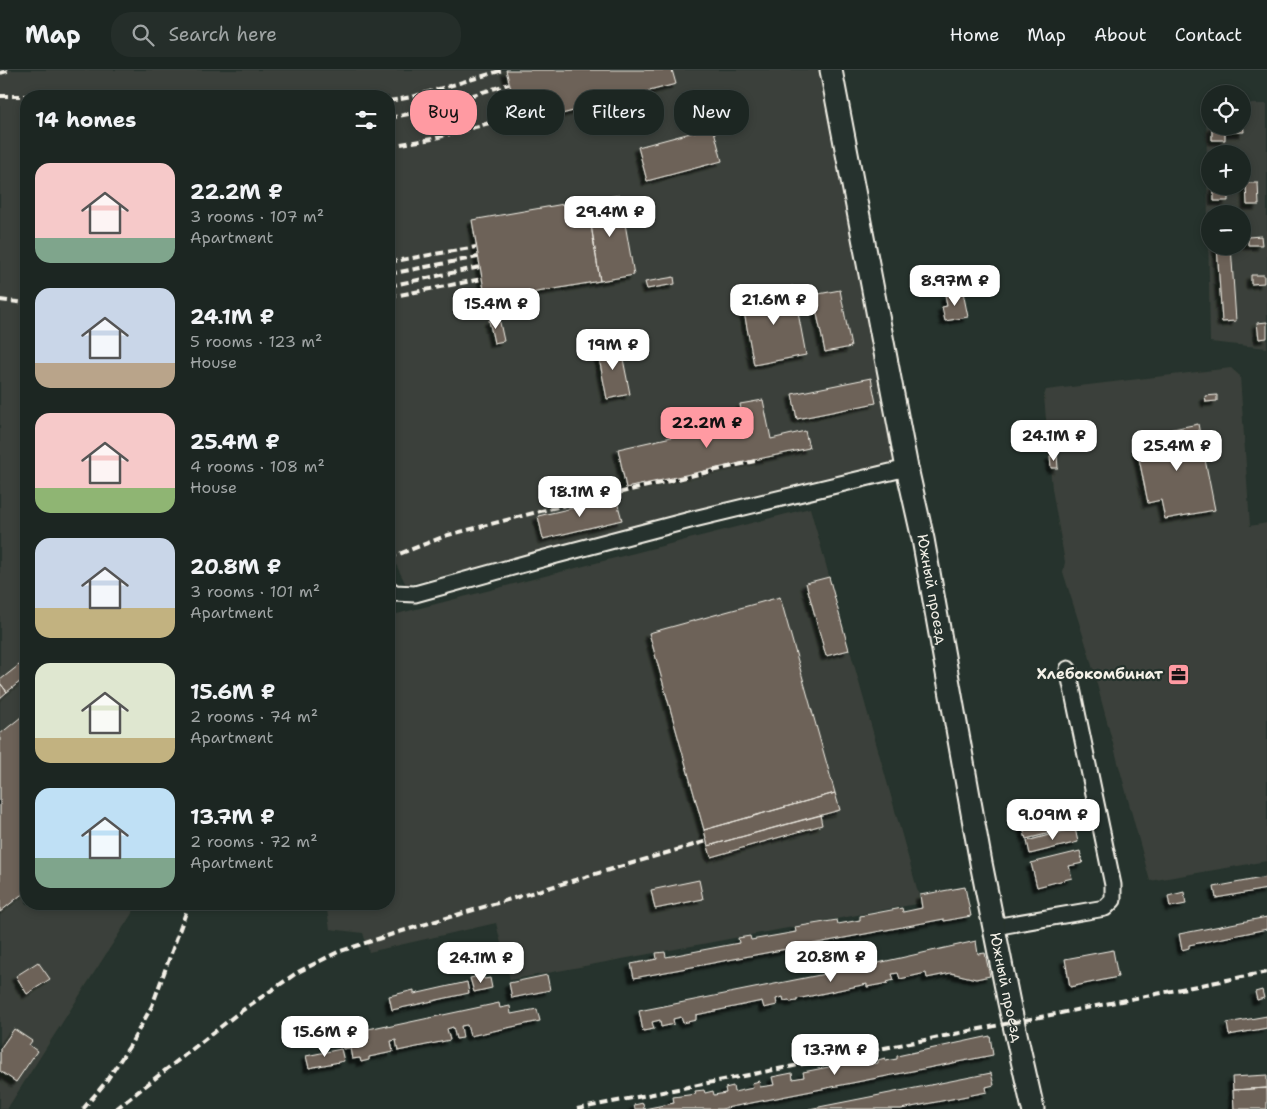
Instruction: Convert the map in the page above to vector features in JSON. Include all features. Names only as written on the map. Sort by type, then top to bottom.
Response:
[{"type":"street","name":"Южный проезд","points":[[831,70],[907,468],[925,549],[994,926],[1033,1109]]},
{"type":"street","points":[[395,594],[415,594],[685,522],[907,468]]},
{"type":"street","points":[[994,926],[1105,908],[1113,900],[1113,885],[1068,669]]},
{"type":"shaded area","points":[[0,70],[818,70],[894,463],[406,585],[395,562],[395,90],[20,90],[20,910],[134,910],[7,1109],[0,1109]]},
{"type":"shaded area","points":[[1251,104],[1267,104],[1267,348],[1210,342],[1209,255],[1251,255],[1251,205],[1208,205],[1208,195],[1251,195],[1251,145],[1207,145],[1207,135],[1251,135]]},
{"type":"shaded area","points":[[1231,368],[1240,376],[1250,526],[1267,523],[1267,861],[1150,881],[1088,651],[1063,572],[1065,562],[1052,489],[1044,396],[1046,390]]},
{"type":"shaded area","points":[[810,508],[921,903],[510,980],[496,923],[369,952],[363,933],[330,929],[327,910],[395,910],[395,614]]},
{"type":"building","points":[[506,70],[672,70],[676,84],[653,90],[574,90],[574,111],[564,113],[564,90],[511,90]]},
{"type":"building","points":[[683,135],[715,135],[722,161],[647,181],[638,147]]},
{"type":"building","points":[[1212,135],[1225,135],[1225,140],[1212,140]]},
{"type":"building","points":[[1251,183],[1258,183],[1259,205],[1247,205],[1247,195],[1251,195]]},
{"type":"building","points":[[620,195],[634,275],[600,281],[587,200]]},
{"type":"building","points":[[1214,195],[1228,195],[1228,201],[1214,201]]},
{"type":"building","points":[[587,200],[600,281],[486,301],[472,220]]},
{"type":"building","points":[[1261,236],[1262,245],[1251,245],[1251,237]]},
{"type":"building","points":[[1218,255],[1232,255],[1236,321],[1222,322]]},
{"type":"building","points":[[1251,275],[1264,275],[1264,283],[1251,284]]},
{"type":"building","points":[[674,277],[675,284],[647,289],[645,282]]},
{"type":"building","points":[[793,286],[806,355],[754,365],[741,296]]},
{"type":"building","points":[[840,290],[851,347],[825,352],[813,295]]},
{"type":"building","points":[[963,292],[968,317],[945,321],[942,307],[947,306],[945,296]]},
{"type":"building","points":[[499,318],[504,341],[494,343],[489,320]]},
{"type":"building","points":[[1267,322],[1267,338],[1259,339],[1257,323]]},
{"type":"building","points":[[620,344],[630,394],[607,399],[597,348]]},
{"type":"building","points":[[871,378],[876,403],[797,419],[792,394]]},
{"type":"building","points":[[1217,395],[1217,401],[1206,402],[1205,396]]},
{"type":"building","points":[[763,400],[771,439],[805,431],[809,448],[626,488],[618,449],[743,421],[740,404]]},
{"type":"building","points":[[1198,424],[1215,510],[1165,519],[1161,500],[1148,503],[1137,449],[1151,446],[1148,434]]},
{"type":"building","points":[[1057,455],[1058,468],[1051,468],[1050,456]]},
{"type":"building","points":[[616,498],[622,520],[543,539],[538,516]]},
{"type":"building","points":[[829,577],[849,650],[826,656],[806,583]]},
{"type":"building","points":[[780,597],[835,793],[704,830],[649,633]]},
{"type":"building","points":[[20,664],[20,682],[7,692],[0,683],[0,680]]},
{"type":"building","points":[[0,683],[7,692],[0,698]]},
{"type":"building","points":[[20,718],[20,896],[0,912],[0,734]]},
{"type":"building","points":[[835,793],[840,810],[708,846],[704,830]]},
{"type":"building","points":[[1058,807],[1074,827],[1026,839],[1020,817]]},
{"type":"building","points":[[820,815],[822,825],[711,857],[708,846]]},
{"type":"building","points":[[1075,828],[1078,842],[1030,854],[1027,841]]},
{"type":"building","points":[[1080,851],[1083,863],[1069,866],[1072,878],[1037,887],[1031,863]]},
{"type":"building","points":[[1267,877],[1267,889],[1216,898],[1214,887]]},
{"type":"building","points":[[699,880],[703,899],[655,909],[651,890]]},
{"type":"building","points":[[965,887],[971,916],[944,921],[944,919],[634,978],[631,964],[657,959],[656,953],[665,952],[666,957],[739,943],[738,938],[750,936],[751,940],[796,932],[795,927],[837,920],[838,924],[860,920],[860,916],[902,908],[903,912],[922,908],[920,895]]},
{"type":"building","points":[[1184,892],[1186,904],[1170,907],[1168,896]]},
{"type":"building","points":[[1267,917],[1267,929],[1189,945],[1189,948],[1182,950],[1179,934]]},
{"type":"building","points":[[976,941],[978,954],[985,953],[990,976],[976,979],[951,973],[927,978],[926,973],[900,979],[898,973],[892,974],[894,980],[888,983],[867,987],[867,984],[790,1002],[789,1000],[784,1001],[783,997],[776,999],[777,1005],[764,1008],[762,1001],[696,1015],[696,1020],[683,1023],[681,1017],[673,1019],[674,1024],[661,1027],[660,1020],[652,1022],[654,1029],[643,1031],[639,1011],[860,967]]},
{"type":"building","points":[[1113,950],[1118,977],[1070,987],[1065,959]]},
{"type":"building","points":[[38,962],[50,979],[27,994],[16,976]]},
{"type":"building","points":[[483,975],[484,979],[490,978],[492,988],[474,992],[470,978]]},
{"type":"building","points":[[547,975],[550,990],[512,998],[509,983]]},
{"type":"building","points":[[467,982],[469,993],[392,1010],[389,996],[414,990],[414,994]]},
{"type":"building","points":[[1262,990],[1264,998],[1257,1000],[1255,992]]},
{"type":"building","points":[[499,1003],[500,1008],[510,1006],[511,1014],[537,1009],[540,1021],[470,1036],[467,1025],[461,1026],[463,1038],[456,1039],[453,1027],[447,1029],[450,1040],[398,1051],[396,1040],[391,1041],[393,1052],[369,1057],[369,1060],[361,1062],[360,1058],[352,1059],[350,1048],[343,1049],[340,1035]]},
{"type":"building","points":[[1267,1016],[1267,1028],[1229,1035],[1227,1023]]},
{"type":"building","points":[[14,1029],[32,1041],[29,1045],[37,1051],[16,1082],[0,1071],[0,1049]]},
{"type":"building","points":[[990,1036],[993,1055],[721,1109],[644,1109],[674,1103],[673,1097],[696,1094],[695,1091],[704,1090],[705,1093],[713,1091],[714,1095],[726,1093],[725,1088],[733,1086],[734,1092],[753,1088],[752,1083],[759,1081],[760,1087],[774,1085],[772,1077],[792,1073],[793,1079],[804,1077],[803,1072],[870,1059],[871,1064],[878,1063],[878,1060],[885,1058],[885,1061],[897,1059],[897,1056]]},
{"type":"building","points":[[341,1049],[344,1061],[309,1068],[306,1056]]},
{"type":"building","points":[[991,1073],[994,1085],[986,1087],[987,1092],[901,1109],[809,1109]]},
{"type":"building","points":[[1267,1075],[1267,1088],[1233,1090],[1232,1077]]},
{"type":"building","points":[[1267,1088],[1267,1109],[1234,1109],[1233,1090]]},
{"type":"building","points":[[643,1103],[644,1109],[635,1109],[634,1105]]},
{"type":"railway","points":[[0,73],[11,70]]},
{"type":"railway","points":[[395,100],[412,97],[503,70]]},
{"type":"railway","points":[[395,117],[414,113],[509,84]]},
{"type":"railway","points":[[0,96],[20,96]]},
{"type":"railway","points":[[395,145],[432,139],[487,124]]},
{"type":"railway","points":[[395,261],[476,247]]},
{"type":"railway","points":[[395,273],[478,257]]},
{"type":"railway","points":[[395,285],[480,267]]},
{"type":"railway","points":[[395,296],[482,279]]},
{"type":"railway","points":[[0,300],[20,302]]},
{"type":"railway","points":[[395,556],[448,535],[549,509],[755,461]]},
{"type":"railway","points":[[116,1109],[237,1014],[298,972],[338,952],[399,932],[707,841]]},
{"type":"railway","points":[[83,1109],[105,1083],[129,1047],[152,1006],[187,910]]},
{"type":"railway","points":[[577,1109],[1267,972]]},
{"type":"place","name":"Хлебокомбинат","points":[[1179,674]]}]
